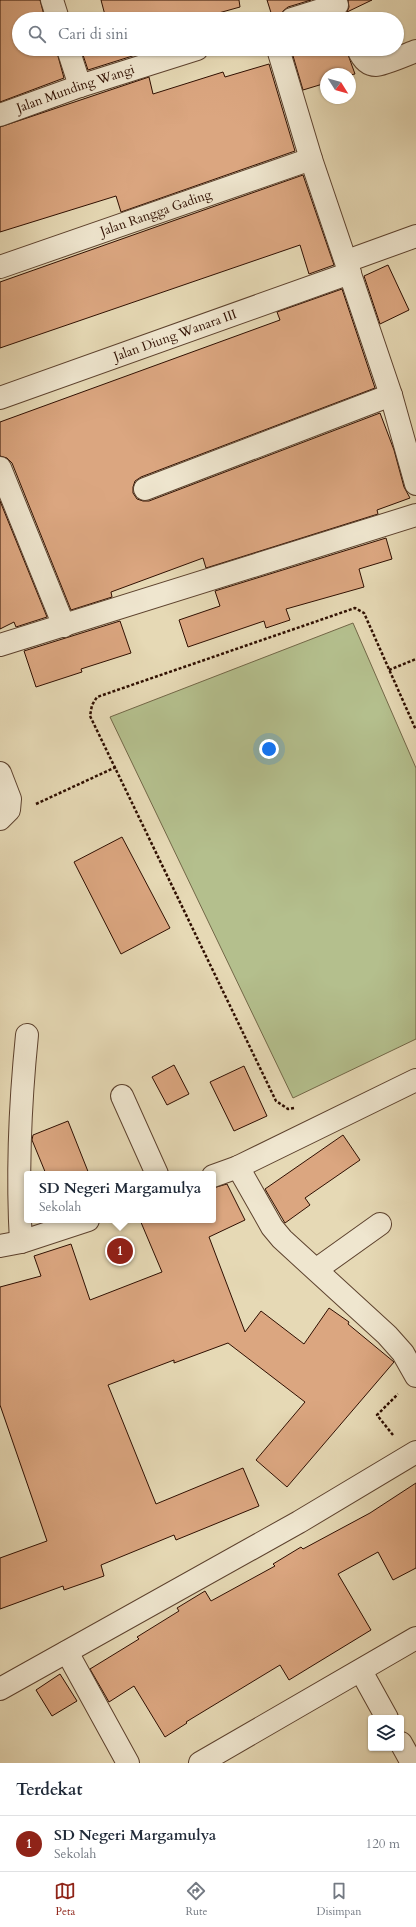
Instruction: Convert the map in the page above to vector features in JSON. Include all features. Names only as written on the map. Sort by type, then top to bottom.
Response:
[{"type":"street","points":[[52,0],[56,12]]},
{"type":"street","points":[[321,12],[338,8]]},
{"type":"street","points":[[404,56],[416,51]]},
{"type":"street","points":[[70,56],[80,86]]},
{"type":"street","name":"Jalan Munding Wangi","points":[[0,115],[80,86],[175,56]]},
{"type":"street","points":[[280,56],[311,159],[391,394],[416,484]]},
{"type":"street","points":[[361,56],[367,62],[376,66],[403,56]]},
{"type":"street","name":"Jalan Rangga Gading","points":[[0,267],[311,159]]},
{"type":"street","name":"Jalan Diung Wanara III","points":[[0,398],[348,267],[416,236]]},
{"type":"street","points":[[145,489],[391,394]]},
{"type":"street","points":[[0,468],[64,626]]},
{"type":"street","points":[[0,645],[416,515]]},
{"type":"street","points":[[0,773],[10,799],[5,812]]},
{"type":"street","points":[[22,1242],[20,1128],[21,1089],[27,1035]]},
{"type":"street","points":[[216,1175],[238,1167],[416,1080]]},
{"type":"street","points":[[122,1096],[156,1171]]},
{"type":"street","points":[[238,1167],[272,1227],[294,1251],[317,1269],[387,1335],[403,1353],[416,1376]]},
{"type":"street","points":[[0,1246],[22,1242],[79,1223]]},
{"type":"street","points":[[317,1269],[380,1224]]},
{"type":"street","points":[[0,1689],[299,1522],[413,1454]]},
{"type":"street","points":[[200,1763],[416,1638]]},
{"type":"street","points":[[67,1652],[128,1763]]},
{"type":"street","points":[[361,1671],[385,1715]]},
{"type":"street","points":[[404,1748],[412,1763]]},
{"type":"path","points":[[296,1108],[288,1109],[276,1101],[116,767],[90,716],[92,705],[97,697],[355,608],[364,613],[416,730]]},
{"type":"path","points":[[389,670],[416,659]]},
{"type":"path","points":[[5,812],[36,804],[116,767]]},
{"type":"path","points":[[401,1392],[377,1415],[413,1454]]},
{"type":"green space","points":[[353,623],[416,768],[416,1039],[293,1098],[110,717]]},
{"type":"building","points":[[0,0],[40,0],[43,12],[12,12],[12,56],[58,56],[64,78],[0,102]]},
{"type":"building","points":[[101,0],[239,0],[240,7],[222,12],[104,12]]},
{"type":"building","points":[[267,0],[311,0],[288,7],[283,12],[271,12]]},
{"type":"building","points":[[348,0],[372,0],[347,12],[349,7]]},
{"type":"building","points":[[83,56],[132,56],[88,70]]},
{"type":"building","points":[[293,56],[349,56],[353,68],[320,68],[320,85],[303,90]]},
{"type":"building","points":[[269,64],[295,151],[121,212],[116,196],[0,232],[0,127],[149,77],[153,94],[223,72],[225,77]]},
{"type":"building","points":[[303,175],[334,265],[309,274],[300,245],[0,348],[0,282]]},
{"type":"building","points":[[388,265],[409,310],[380,324],[364,276]]},
{"type":"building","points":[[342,289],[375,388],[141,477],[135,481],[133,493],[137,499],[149,501],[380,413],[394,450],[404,487],[410,498],[377,510],[378,514],[206,568],[203,558],[111,592],[112,597],[71,610],[12,463],[7,458],[0,456],[0,422],[280,320],[277,312]]},
{"type":"building","points":[[0,501],[47,617],[16,627],[14,622],[0,629]]},
{"type":"building","points":[[386,538],[392,559],[359,569],[364,587],[286,609],[290,620],[266,628],[264,621],[188,647],[179,620],[220,606],[215,591]]},
{"type":"building","points":[[120,621],[131,653],[81,669],[82,672],[36,687],[24,651]]},
{"type":"building","points":[[122,837],[170,928],[121,954],[74,862]]},
{"type":"building","points":[[174,1065],[189,1094],[167,1105],[152,1077]]},
{"type":"building","points":[[244,1066],[267,1116],[234,1131],[210,1082]]},
{"type":"building","points":[[68,1121],[88,1171],[45,1171],[32,1140],[33,1135]]},
{"type":"building","points":[[343,1135],[360,1160],[305,1198],[310,1205],[285,1223],[265,1189]]},
{"type":"building","points":[[227,1184],[245,1220],[209,1237],[245,1332],[261,1311],[304,1344],[329,1308],[349,1322],[348,1324],[394,1362],[287,1487],[256,1460],[305,1402],[228,1343],[174,1363],[174,1360],[108,1385],[156,1504],[243,1468],[259,1506],[176,1540],[174,1535],[101,1565],[104,1576],[64,1590],[63,1586],[0,1609],[0,1558],[47,1541],[0,1405],[0,1287],[41,1276],[34,1256],[71,1244],[90,1300],[162,1272],[141,1223],[216,1223],[216,1187]]},
{"type":"building","points":[[416,1483],[416,1568],[393,1580],[378,1552],[338,1574],[371,1630],[289,1680],[280,1665],[186,1722],[187,1723],[165,1737],[134,1686],[109,1702],[90,1669],[139,1639],[137,1637],[179,1611],[177,1608],[205,1591],[211,1601],[275,1566],[273,1564],[301,1547],[303,1549],[370,1513]]},
{"type":"building","points":[[60,1674],[77,1701],[52,1716],[36,1690]]},
{"type":"place","name":"SD Negeri Margamulya","points":[[120,1251]]}]
